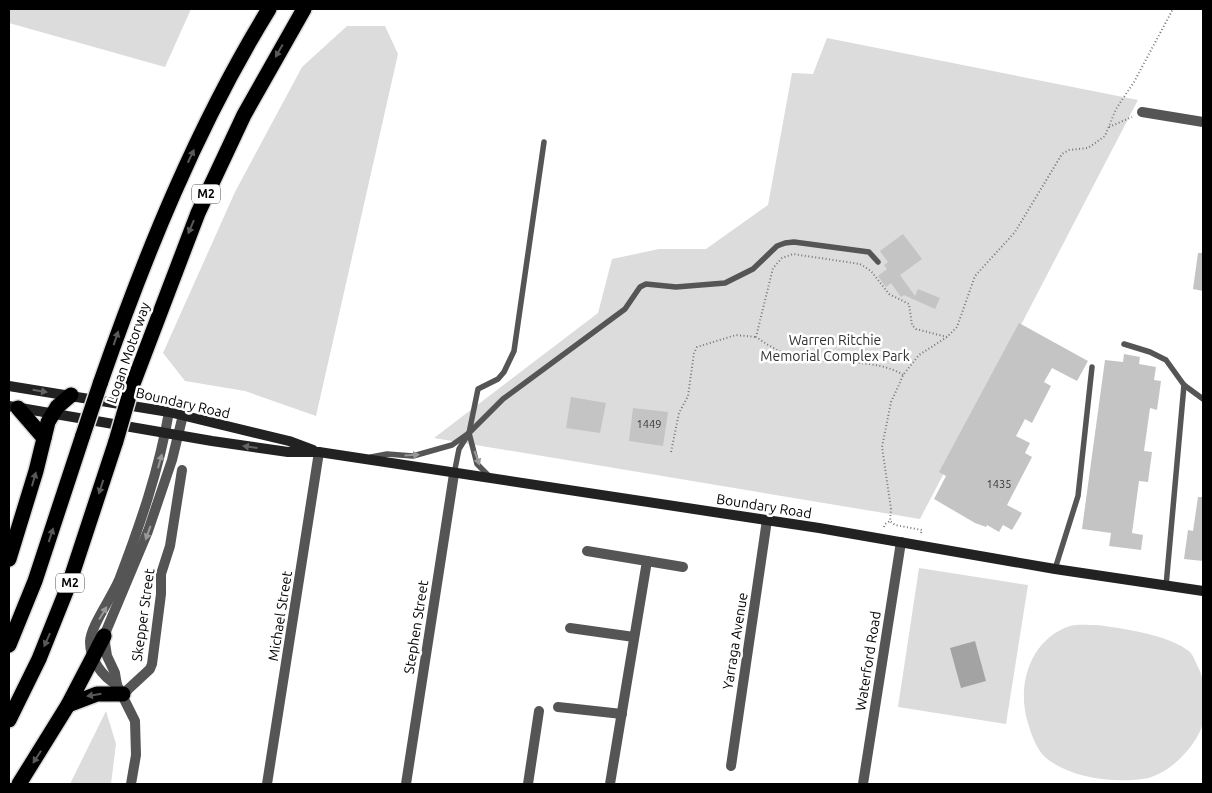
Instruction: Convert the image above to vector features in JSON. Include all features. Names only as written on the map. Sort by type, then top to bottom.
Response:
[{"type":"highway","name":"Logan Motorway","points":[[9,645],[35,581],[100,384],[140,271],[170,200],[217,103],[269,9]]},
{"type":"highway","name":"Logan Motorway","points":[[9,720],[38,659],[69,584],[131,389],[198,213],[244,115],[304,9]]},
{"type":"highway","points":[[9,559],[51,413],[71,396]]},
{"type":"highway","points":[[13,407],[44,438]]},
{"type":"highway","points":[[19,784],[68,705],[104,636]]},
{"type":"highway","points":[[68,705],[96,694],[120,690]]},
{"type":"main road","name":"Boundary Road","points":[[9,386],[169,412],[255,435],[289,441],[319,452]]},
{"type":"main road","name":"Boundary Road","points":[[13,407],[178,436],[288,452],[319,452],[767,520],[1203,592]]},
{"type":"street","points":[[1142,112],[1203,122]]},
{"type":"street","points":[[93,658],[90,643],[92,632],[118,580],[152,488],[169,412]]},
{"type":"street","points":[[104,636],[140,555],[172,460],[183,415]]},
{"type":"street","name":"Michael Street","points":[[267,784],[319,452]]},
{"type":"street","name":"Skepper Street","points":[[120,690],[150,669],[152,664],[161,594],[161,574],[170,546],[182,470]]},
{"type":"street","name":"Stephen Street","points":[[406,784],[454,474]]},
{"type":"street","name":"Yarraga Avenue","points":[[730,766],[767,520]]},
{"type":"street","name":"Waterford Road","points":[[863,784],[901,542]]},
{"type":"street","points":[[586,551],[682,567]]},
{"type":"street","points":[[610,784],[647,561]]},
{"type":"street","points":[[570,628],[634,637]]},
{"type":"street","name":"Skepper Street","points":[[104,636],[107,656],[120,690],[132,712],[136,730],[131,784]]},
{"type":"street","name":"Skepper Street","points":[[93,658],[106,679],[120,690]]},
{"type":"street","points":[[558,707],[622,714]]},
{"type":"street","points":[[528,784],[539,711]]},
{"type":"lane","points":[[454,474],[460,449],[469,433],[478,389],[498,379],[504,372],[514,351],[544,142]]},
{"type":"lane","points":[[364,459],[388,454],[413,456],[452,445],[469,433],[503,399],[625,309],[640,287],[646,284],[676,287],[725,283],[754,269],[777,246],[794,242],[870,252],[878,262]]},
{"type":"lane","points":[[1124,344],[1150,352],[1166,360],[1184,385],[1203,399]]},
{"type":"lane","points":[[1055,569],[1078,496],[1092,367]]},
{"type":"lane","points":[[1166,586],[1184,385]]},
{"type":"lane","points":[[469,433],[477,464],[492,479]]},
{"type":"path","points":[[890,521],[891,509],[882,447],[891,402],[903,375],[920,355],[948,337],[957,327],[963,314],[969,290],[978,270],[1015,232],[1058,159],[1069,150],[1085,149],[1096,144],[1105,136],[1116,109],[1134,82],[1173,9]]},
{"type":"path","points":[[1109,127],[1142,112]]},
{"type":"path","points":[[756,337],[773,268],[782,258],[793,254],[863,266],[889,294],[909,304],[912,325],[916,329],[948,337]]},
{"type":"path","points":[[671,452],[679,413],[688,396],[694,353],[697,347],[736,335],[750,335],[777,351],[799,358],[867,364],[903,375]]},
{"type":"path","points":[[884,527],[890,521]]},
{"type":"path","points":[[890,521],[895,525],[922,530],[922,533]]},
{"type":"green space","points":[[9,9],[191,9],[165,67],[9,23]]},
{"type":"green space","points":[[347,26],[385,26],[398,54],[316,416],[245,391],[185,381],[163,353],[235,192],[302,67]]},
{"type":"green space","name":"Warren Ritchie Memorial Complex Park","points":[[827,38],[1138,100],[920,519],[434,438],[598,313],[612,259],[659,249],[706,249],[768,205],[792,73],[813,74]]},
{"type":"green space","points":[[919,568],[1028,585],[1006,724],[898,707]]},
{"type":"green space","points":[[1096,625],[1145,633],[1171,641],[1190,652],[1199,669],[1204,690],[1205,707],[1201,729],[1185,754],[1169,768],[1152,777],[1131,780],[1105,779],[1066,770],[1042,754],[1031,732],[1025,709],[1024,694],[1025,679],[1036,653],[1045,641],[1056,632],[1070,626]]},
{"type":"green space","points":[[106,711],[116,744],[111,784],[70,784]]},
{"type":"shaded area","points":[[975,641],[986,681],[961,688],[950,648]]},
{"type":"building","points":[[903,234],[922,259],[900,275],[915,296],[918,289],[940,298],[935,309],[904,295],[901,297],[891,283],[886,287],[878,276],[887,269],[884,265],[888,262],[880,251]]},
{"type":"building","points":[[1198,253],[1203,253],[1203,291],[1193,289]]},
{"type":"building","points":[[1019,323],[1088,361],[1077,381],[1052,368],[1044,382],[1051,386],[1032,423],[1025,419],[1016,436],[1030,443],[1025,453],[1032,457],[1007,505],[1022,513],[1012,530],[1003,525],[999,532],[987,525],[986,527],[975,523],[934,499],[946,476],[939,472]]},
{"type":"building","points":[[1124,354],[1140,357],[1139,364],[1156,367],[1154,380],[1161,381],[1157,410],[1150,408],[1144,451],[1152,452],[1148,482],[1139,481],[1132,533],[1143,535],[1141,550],[1109,546],[1111,533],[1082,529],[1105,360],[1123,362]]},
{"type":"building","points":[[571,397],[606,403],[600,433],[566,428]]},
{"type":"building","points":[[633,408],[668,412],[663,446],[629,441]]},
{"type":"building","points":[[1198,497],[1203,497],[1203,561],[1184,559],[1188,530],[1193,531]]}]
